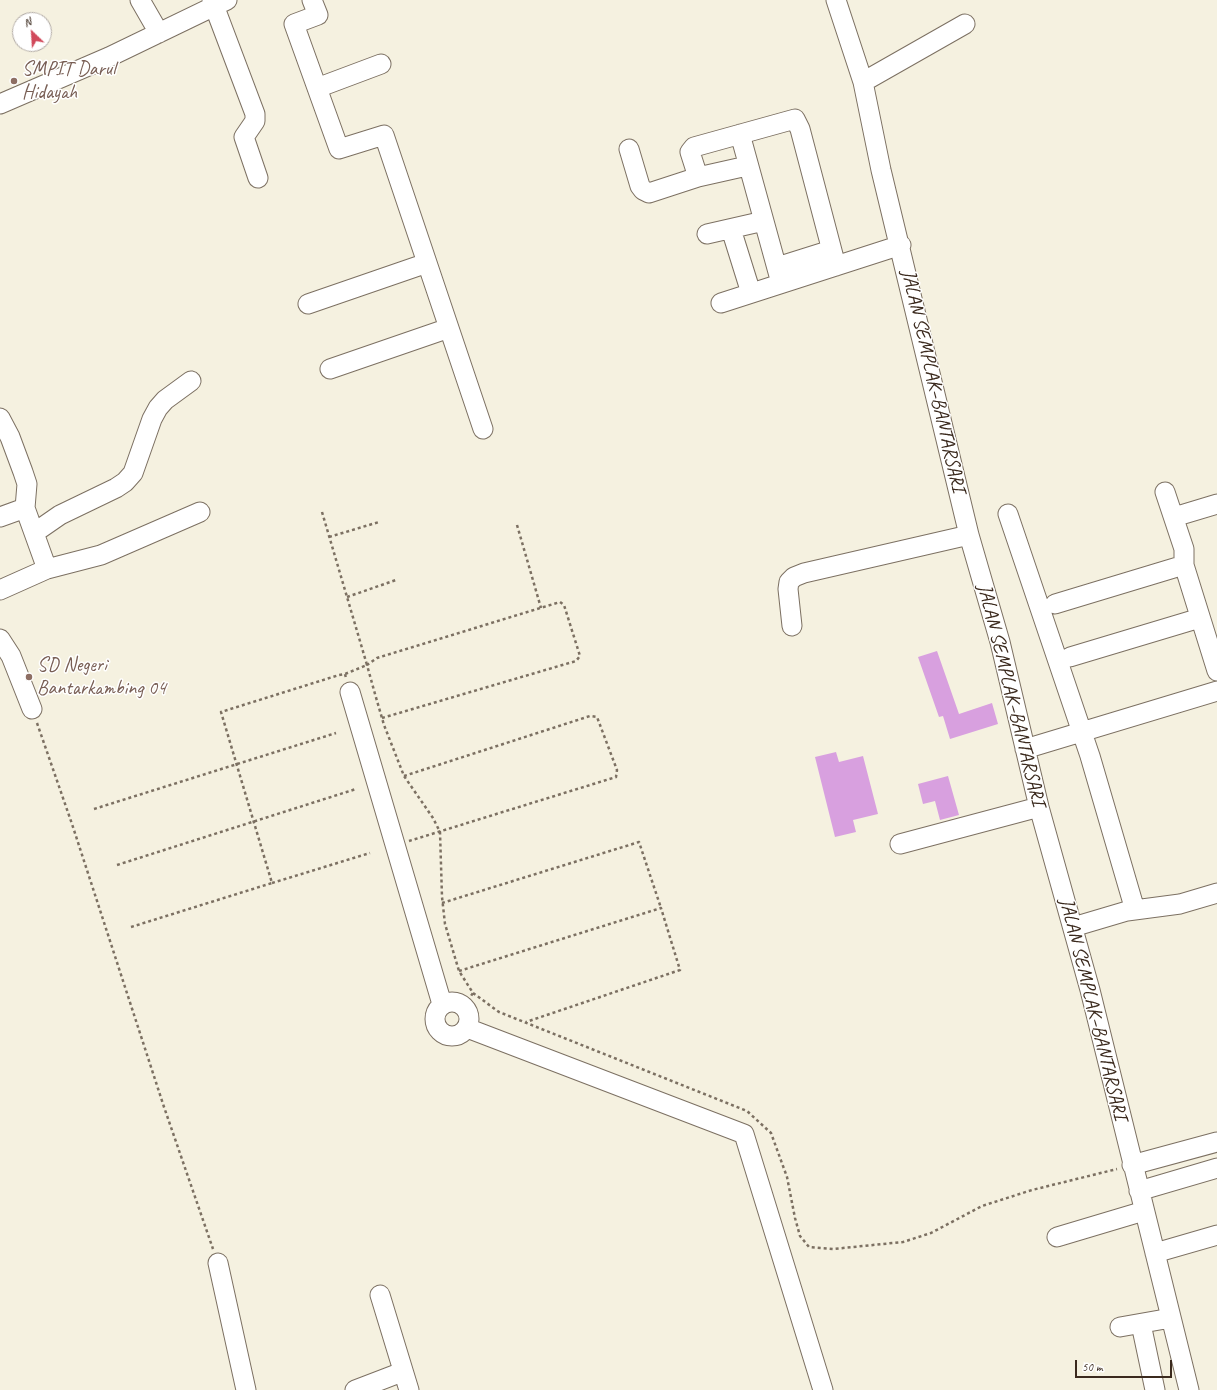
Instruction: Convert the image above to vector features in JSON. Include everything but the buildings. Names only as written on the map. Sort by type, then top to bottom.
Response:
[{"type":"street","points":[[140,0],[159,33]]},
{"type":"street","points":[[312,0],[318,15],[294,24],[339,149],[384,135],[483,429]]},
{"type":"street","name":"JALAN SEMPLAK–BANTARSARI","points":[[836,0],[863,82],[881,170],[901,245],[969,535],[1000,642],[1039,807],[1073,926],[1189,1390]]},
{"type":"street","points":[[0,104],[102,60],[159,33],[218,2],[255,114],[255,121],[244,137],[258,178]]},
{"type":"street","points":[[863,82],[965,24]]},
{"type":"street","points":[[317,88],[381,64]]},
{"type":"street","points":[[698,177],[690,152],[691,149],[795,119],[798,122],[834,258]]},
{"type":"street","points":[[740,134],[747,166],[779,275]]},
{"type":"street","points":[[629,149],[643,190],[649,192],[698,177],[747,166]]},
{"type":"street","points":[[707,234],[764,221]]},
{"type":"street","points":[[731,229],[751,293]]},
{"type":"street","points":[[721,303],[751,293],[779,275],[834,258],[901,245]]},
{"type":"street","points":[[308,304],[427,263]]},
{"type":"street","points":[[330,369],[449,328]]},
{"type":"street","points":[[34,534],[60,515],[116,488],[125,482],[133,473],[150,424],[158,408],[165,400],[192,381]]},
{"type":"street","points":[[0,418],[10,437],[23,472],[26,484],[25,508],[47,569]]},
{"type":"street","points":[[1165,492],[1184,550],[1184,565],[1217,671]]},
{"type":"street","points":[[1174,517],[1217,504]]},
{"type":"street","points":[[0,517],[25,508]]},
{"type":"street","points":[[0,590],[47,569],[101,555],[200,512]]},
{"type":"street","points":[[1008,514],[1082,732],[1135,910]]},
{"type":"street","points":[[792,626],[788,589],[789,582],[794,577],[804,573],[969,535]]},
{"type":"street","points":[[1055,604],[1184,565]]},
{"type":"street","points":[[1070,657],[1200,618]]},
{"type":"street","points":[[0,639],[11,656],[32,709]]},
{"type":"street","points":[[1025,750],[1217,691]]},
{"type":"street","points":[[350,692],[442,1004]]},
{"type":"street","points":[[900,844],[1039,807]]},
{"type":"street","points":[[1073,926],[1135,910],[1180,904],[1217,893]]},
{"type":"street","points":[[454,1001],[464,1006],[469,1016],[467,1028],[458,1036],[445,1035],[436,1026],[435,1014],[442,1004],[454,1001]]},
{"type":"street","points":[[467,1028],[744,1134],[823,1390]]},
{"type":"street","points":[[1132,1166],[1217,1142]]},
{"type":"street","points":[[1139,1192],[1217,1168]]},
{"type":"street","points":[[1058,1237],[1144,1211]]},
{"type":"street","points":[[1155,1253],[1217,1234]]},
{"type":"street","points":[[218,1263],[246,1390]]},
{"type":"street","points":[[380,1295],[402,1372],[409,1390]]},
{"type":"street","points":[[1120,1327],[1171,1318]]},
{"type":"street","points":[[1141,1324],[1155,1390]]},
{"type":"street","points":[[354,1390],[402,1372]]},
{"type":"path","points":[[322,512],[382,718],[404,776],[433,818],[440,832],[442,903],[445,924],[459,971],[473,993],[464,1006]]},
{"type":"path","points":[[329,537],[379,522]]},
{"type":"path","points":[[517,525],[541,608]]},
{"type":"path","points":[[347,597],[396,580]]},
{"type":"path","points":[[272,883],[221,712],[345,674],[367,665],[376,658],[560,602],[564,605],[580,656],[576,661],[382,718]]},
{"type":"path","points":[[345,674],[350,692]]},
{"type":"path","points":[[32,709],[72,824],[164,1107],[218,1263]]},
{"type":"path","points":[[395,845],[616,777],[617,770],[597,717],[590,716],[404,776]]},
{"type":"path","points":[[94,809],[236,763],[336,733]]},
{"type":"path","points":[[117,865],[356,790]]},
{"type":"path","points":[[442,903],[639,842],[680,970],[526,1023]]},
{"type":"path","points":[[132,927],[370,853]]},
{"type":"path","points":[[459,971],[661,908]]},
{"type":"path","points":[[808,1247],[833,1249],[903,1242],[931,1233],[982,1206],[1032,1190],[1132,1166]]},
{"type":"place","name":"SMPIT Darul Hidayah","points":[[14,81]]},
{"type":"place","name":"SD Negeri Bantarkambing 04","points":[[29,677]]}]
